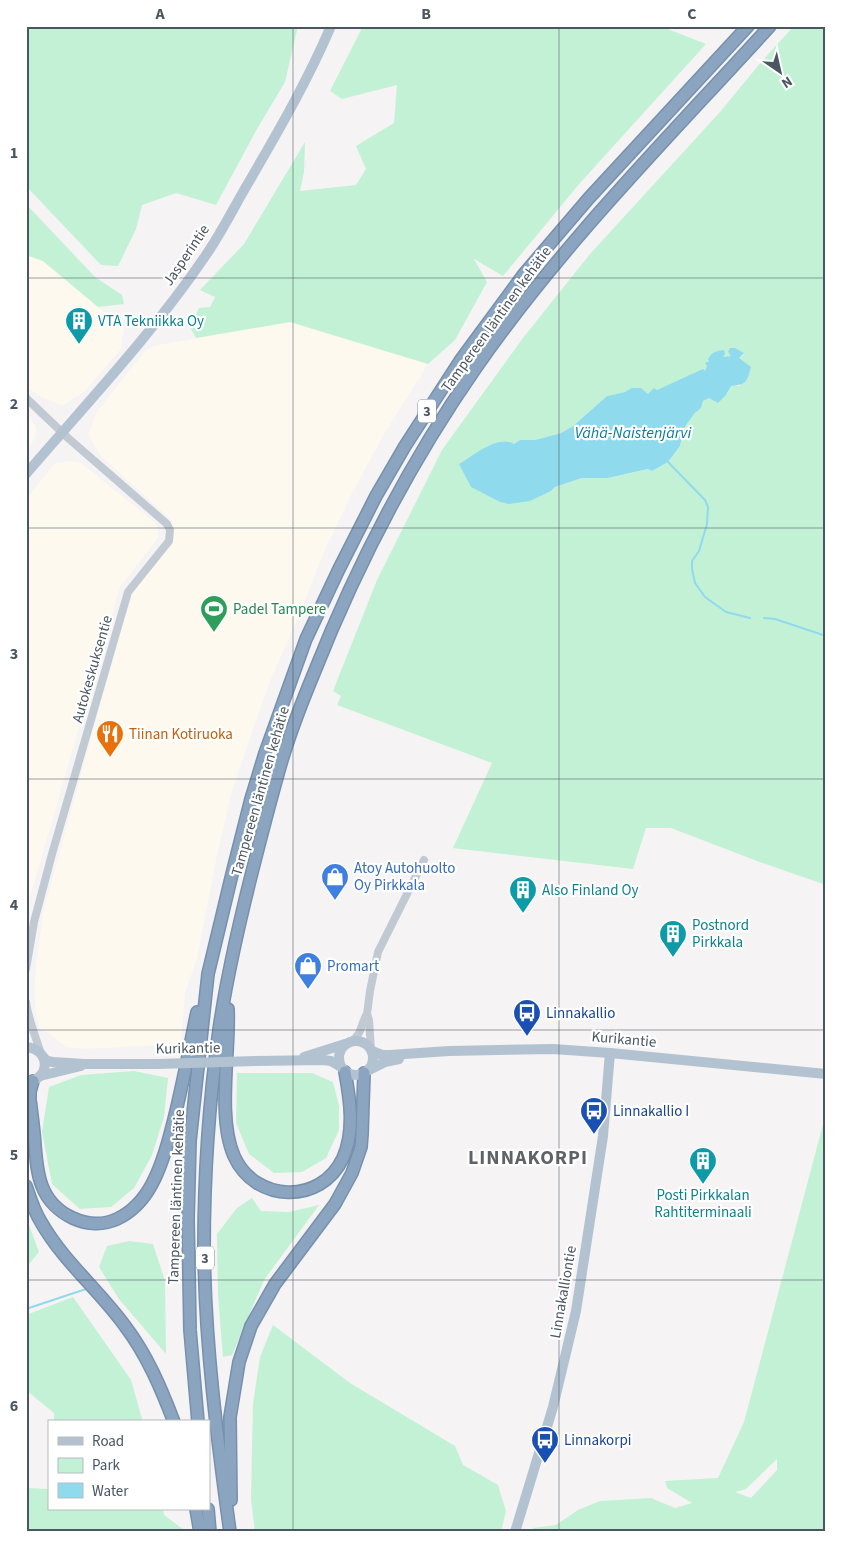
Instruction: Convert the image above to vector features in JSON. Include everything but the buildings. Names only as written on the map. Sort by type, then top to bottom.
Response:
[{"type":"highway","name":"Tampereen läntinen kehätie","points":[[198,1420],[190,1330],[188,1219],[190,1140],[208,974],[232,870],[251,799],[278,715],[306,639],[376,496],[405,446],[460,361],[524,274],[589,198],[748,26]]},
{"type":"highway","name":"Tampereen läntinen kehätie","points":[[230,1531],[217,1442],[207,1330],[204,1251],[207,1151],[212,1090],[220,1028],[250,877],[282,758],[300,706],[329,634],[356,575],[390,509],[460,391],[493,343],[536,286],[602,209],[770,26]]},
{"type":"highway","points":[[33,1080],[30,1100],[36,1165],[45,1193],[63,1213],[81,1221],[90,1223],[106,1222],[121,1217],[137,1204],[145,1194],[152,1184],[162,1161],[180,1100],[197,1012],[208,974]]},
{"type":"highway","points":[[228,987],[229,1025],[226,1116],[229,1139],[238,1164],[261,1186],[278,1192],[304,1191],[326,1180],[338,1166],[346,1148],[350,1125],[350,1106],[343,1070]]},
{"type":"highway","points":[[230,1531],[230,1417],[239,1362],[262,1305],[291,1262],[335,1204],[352,1173],[360,1148],[367,1072]]},
{"type":"highway","points":[[26,1186],[35,1211],[46,1231],[60,1250],[108,1303],[131,1334],[157,1381],[173,1420]]},
{"type":"highway","points":[[196,1510],[200,1532]]},
{"type":"highway","points":[[208,1510],[210,1532]]},
{"type":"main road","name":"Jasperintie","points":[[26,474],[116,370],[207,254],[291,108],[331,26]]},
{"type":"main road","points":[[362,1042],[371,1050],[373,1062],[367,1072],[353,1076],[343,1070],[339,1062],[339,1052],[348,1043],[362,1042]]},
{"type":"main road","name":"Kurikantie","points":[[294,1060],[348,1043]]},
{"type":"main road","name":"Kurikantie","points":[[26,1047],[32,1047],[47,1061],[53,1062],[158,1064],[294,1060],[331,1061],[343,1070]]},
{"type":"main road","name":"Kurikantie","points":[[371,1050],[382,1055],[525,1048],[610,1052],[826,1074]]},
{"type":"main road","name":"Linnakalliontie","points":[[515,1532],[554,1407],[576,1312],[603,1136],[610,1052]]},
{"type":"main road","name":"Kurikantie","points":[[367,1072],[385,1062],[419,1054]]},
{"type":"main road","points":[[33,1080],[44,1067],[42,1056]]},
{"type":"main road","name":"Kurikantie","points":[[33,1080],[77,1068],[84,1064]]},
{"type":"street","points":[[26,398],[62,432]]},
{"type":"street","name":"Autokeskuksentie","points":[[26,969],[30,922],[52,854],[128,592],[169,540],[170,530],[168,524],[62,432]]},
{"type":"street","points":[[348,1043],[356,1038],[367,1014],[378,952],[424,860]]},
{"type":"street","points":[[26,1002],[27,1018],[32,1022],[42,1056]]},
{"type":"street","points":[[367,1014],[371,1050]]},
{"type":"shaded area","points":[[26,255],[43,261],[124,326],[121,349],[85,391],[62,406],[37,395],[26,386]]},
{"type":"shaded area","points":[[290,322],[428,364],[387,429],[353,491],[324,552],[298,618],[270,681],[233,787],[216,860],[197,959],[185,993],[181,1044],[83,1049],[66,1047],[49,1033],[40,1029],[36,1012],[34,993],[43,913],[122,626],[133,593],[170,543],[173,531],[169,518],[100,455],[88,434],[98,410],[146,350],[157,345]]},
{"type":"shaded area","points":[[26,410],[36,428],[35,438],[26,452]]},
{"type":"shaded area","points":[[72,461],[81,463],[156,523],[159,537],[120,587],[26,906],[26,499],[55,463]]},
{"type":"green space","points":[[26,26],[298,26],[285,82],[216,205],[176,193],[142,205],[136,229],[118,266],[101,265],[26,186]]},
{"type":"green space","points":[[363,26],[454,26],[454,29],[462,26],[660,26],[706,44],[580,183],[503,276],[474,259],[487,282],[455,340],[428,364],[290,322],[196,338],[190,327],[199,308],[210,307],[215,297],[200,290],[244,244],[305,142],[304,172],[300,191],[356,185],[366,169],[356,146],[394,123],[397,85],[342,99],[330,91]]},
{"type":"green space","points":[[794,26],[826,26],[826,885],[671,828],[646,828],[633,869],[453,848],[492,763],[337,705],[341,696],[333,691],[377,580],[442,450],[523,338],[590,254],[720,112]],"holes":[[[728,352],[744,354],[739,358],[740,386],[731,386],[726,395],[703,401],[701,408],[684,428],[680,446],[668,462],[652,471],[649,469],[608,478],[582,478],[555,487],[551,491],[530,500],[509,504],[514,444],[520,440],[535,440],[561,433],[573,426],[607,396],[626,392],[647,394],[705,371],[709,364],[716,360],[732,356]]]},
{"type":"green space","points":[[26,204],[95,277],[122,295],[124,304],[98,307],[43,261],[26,255]]},
{"type":"green space","points":[[134,1071],[168,1078],[164,1117],[152,1155],[134,1188],[111,1207],[80,1209],[52,1184],[42,1132],[49,1087],[81,1075]]},
{"type":"green space","points":[[237,1073],[312,1073],[333,1082],[339,1106],[339,1130],[326,1158],[302,1172],[274,1173],[249,1154],[236,1123]]},
{"type":"green space","points":[[826,1113],[826,1532],[532,1532],[533,1528],[556,1525],[578,1510],[600,1501],[651,1498],[675,1508],[692,1503],[667,1488],[665,1481],[718,1478],[744,1422]],"holes":[[[777,1459],[777,1470],[751,1498],[735,1492],[746,1489]]]},
{"type":"green space","points":[[252,1198],[261,1211],[289,1212],[319,1205],[264,1280],[232,1355],[223,1357],[218,1294],[217,1234],[237,1208]]},
{"type":"green space","points":[[26,1217],[39,1252],[26,1265]]},
{"type":"green space","points":[[129,1241],[153,1244],[165,1281],[166,1354],[119,1299],[99,1267],[107,1246]]},
{"type":"green space","points":[[73,1297],[131,1380],[142,1420],[54,1420],[54,1413],[26,1390],[26,1315]]},
{"type":"green space","points":[[273,1325],[350,1383],[455,1446],[463,1465],[498,1485],[506,1511],[501,1532],[255,1532],[251,1499],[253,1404],[260,1357]]},
{"type":"green space","points":[[26,1488],[48,1489],[48,1510],[163,1510],[164,1515],[185,1532],[26,1532]]},
{"type":"water","name":"Vähä-Naistenjärvi","points":[[730,348],[735,348],[744,353],[739,358],[751,367],[746,381],[740,385],[731,386],[718,403],[709,398],[703,401],[701,408],[684,428],[680,446],[668,462],[652,471],[648,469],[608,478],[582,478],[555,487],[551,491],[530,501],[509,504],[500,502],[471,487],[459,464],[493,444],[508,442],[514,444],[520,440],[535,440],[561,433],[573,426],[607,396],[625,392],[632,388],[641,388],[648,394],[654,388],[657,390],[703,369],[705,371],[707,366],[705,363],[709,362],[708,359],[711,355],[716,351],[724,350],[725,354],[723,357],[731,356],[728,352]]},
{"type":"waterway","points":[[668,462],[705,500],[708,507],[707,524],[699,551],[692,561],[695,583],[705,597],[726,612],[750,618]]},
{"type":"waterway","points":[[764,618],[775,619],[826,636]]},
{"type":"waterway","points":[[26,1309],[86,1289]]},
{"type":"place","name":"VTA Tekniikka Oy","points":[[79,345]]},
{"type":"place","name":"Padel Tampere","points":[[214,633]]},
{"type":"place","name":"Tiinan Kotiruoka","points":[[110,758]]},
{"type":"place","name":"Atoy Autohuolto Oy Pirkkala","points":[[335,901]]},
{"type":"place","name":"Also Finland Oy","points":[[523,914]]},
{"type":"place","name":"Postnord Pirkkala","points":[[673,958]]},
{"type":"place","name":"Promart","points":[[308,990]]},
{"type":"place","name":"Linnakallio","points":[[527,1037]]},
{"type":"place","name":"Linnakallio I","points":[[594,1135]]},
{"type":"place","name":"Posti Pirkkalan Rahtiterminaali","points":[[703,1185]]},
{"type":"place","name":"Linnakorpi","points":[[545,1464]]},
{"type":"district","name":"LINNAKORPI","points":[[528,1157]]}]
